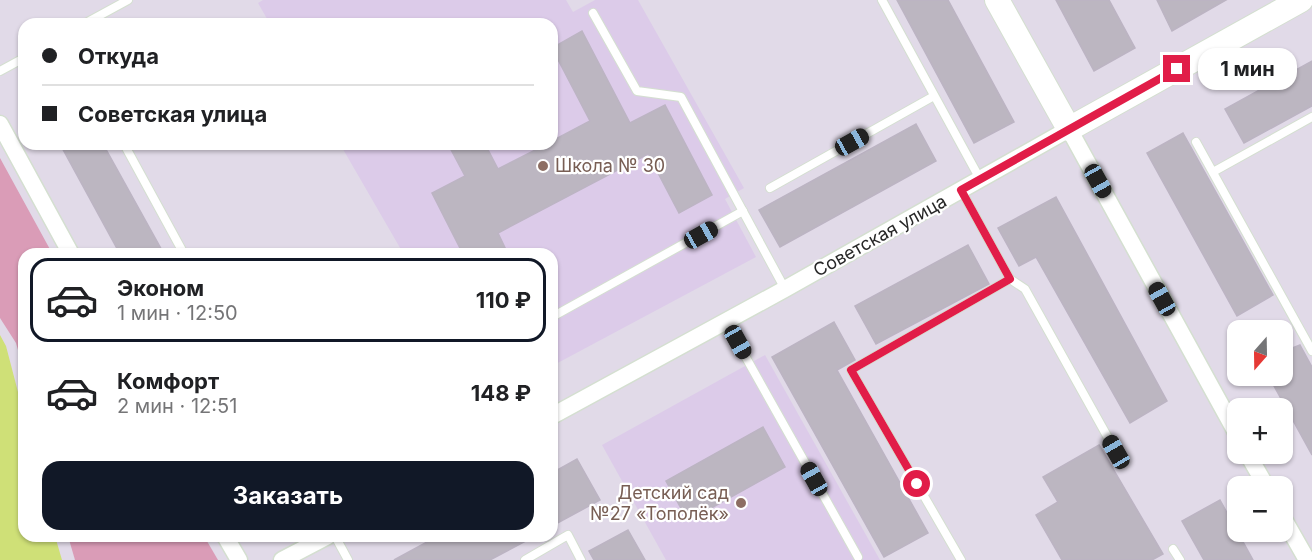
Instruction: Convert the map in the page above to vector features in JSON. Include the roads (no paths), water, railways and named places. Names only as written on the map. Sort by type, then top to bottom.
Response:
[{"type":"street","points":[[997,0],[1227,416]]},
{"type":"street","name":"Советская улица","points":[[558,413],[726,322],[1302,0]]},
{"type":"street","points":[[0,124],[68,248]]},
{"type":"street","points":[[1293,535],[1307,560]]},
{"type":"street","points":[[228,542],[239,560]]},
{"type":"street","points":[[282,560],[316,542]]},
{"type":"lane","points":[[95,18],[128,0]]},
{"type":"lane","points":[[882,0],[980,179]]},
{"type":"lane","points":[[593,14],[637,91],[681,97],[785,289]]},
{"type":"lane","points":[[0,71],[18,61]]},
{"type":"lane","points":[[770,188],[934,96]]},
{"type":"lane","points":[[1213,172],[1312,117]]},
{"type":"lane","points":[[1196,142],[1312,351]]},
{"type":"lane","points":[[127,150],[181,248]]},
{"type":"lane","points":[[961,190],[1010,279],[1024,289],[1116,452]]},
{"type":"lane","points":[[558,314],[743,212]]},
{"type":"lane","points":[[961,560],[851,370],[1010,279]]},
{"type":"lane","points":[[726,322],[858,557]]},
{"type":"lane","points":[[558,542],[568,536],[582,560]]},
{"type":"lane","points":[[338,542],[348,560]]},
{"type":"lane","points":[[525,560],[557,542]]},
{"type":"lane","points":[[1173,549],[1180,560]]},
{"type":"place","name":"Школа № 30","points":[[543,166]]},
{"type":"place","name":"Детский сад №27 «Тополёк»","points":[[741,503]]}]
